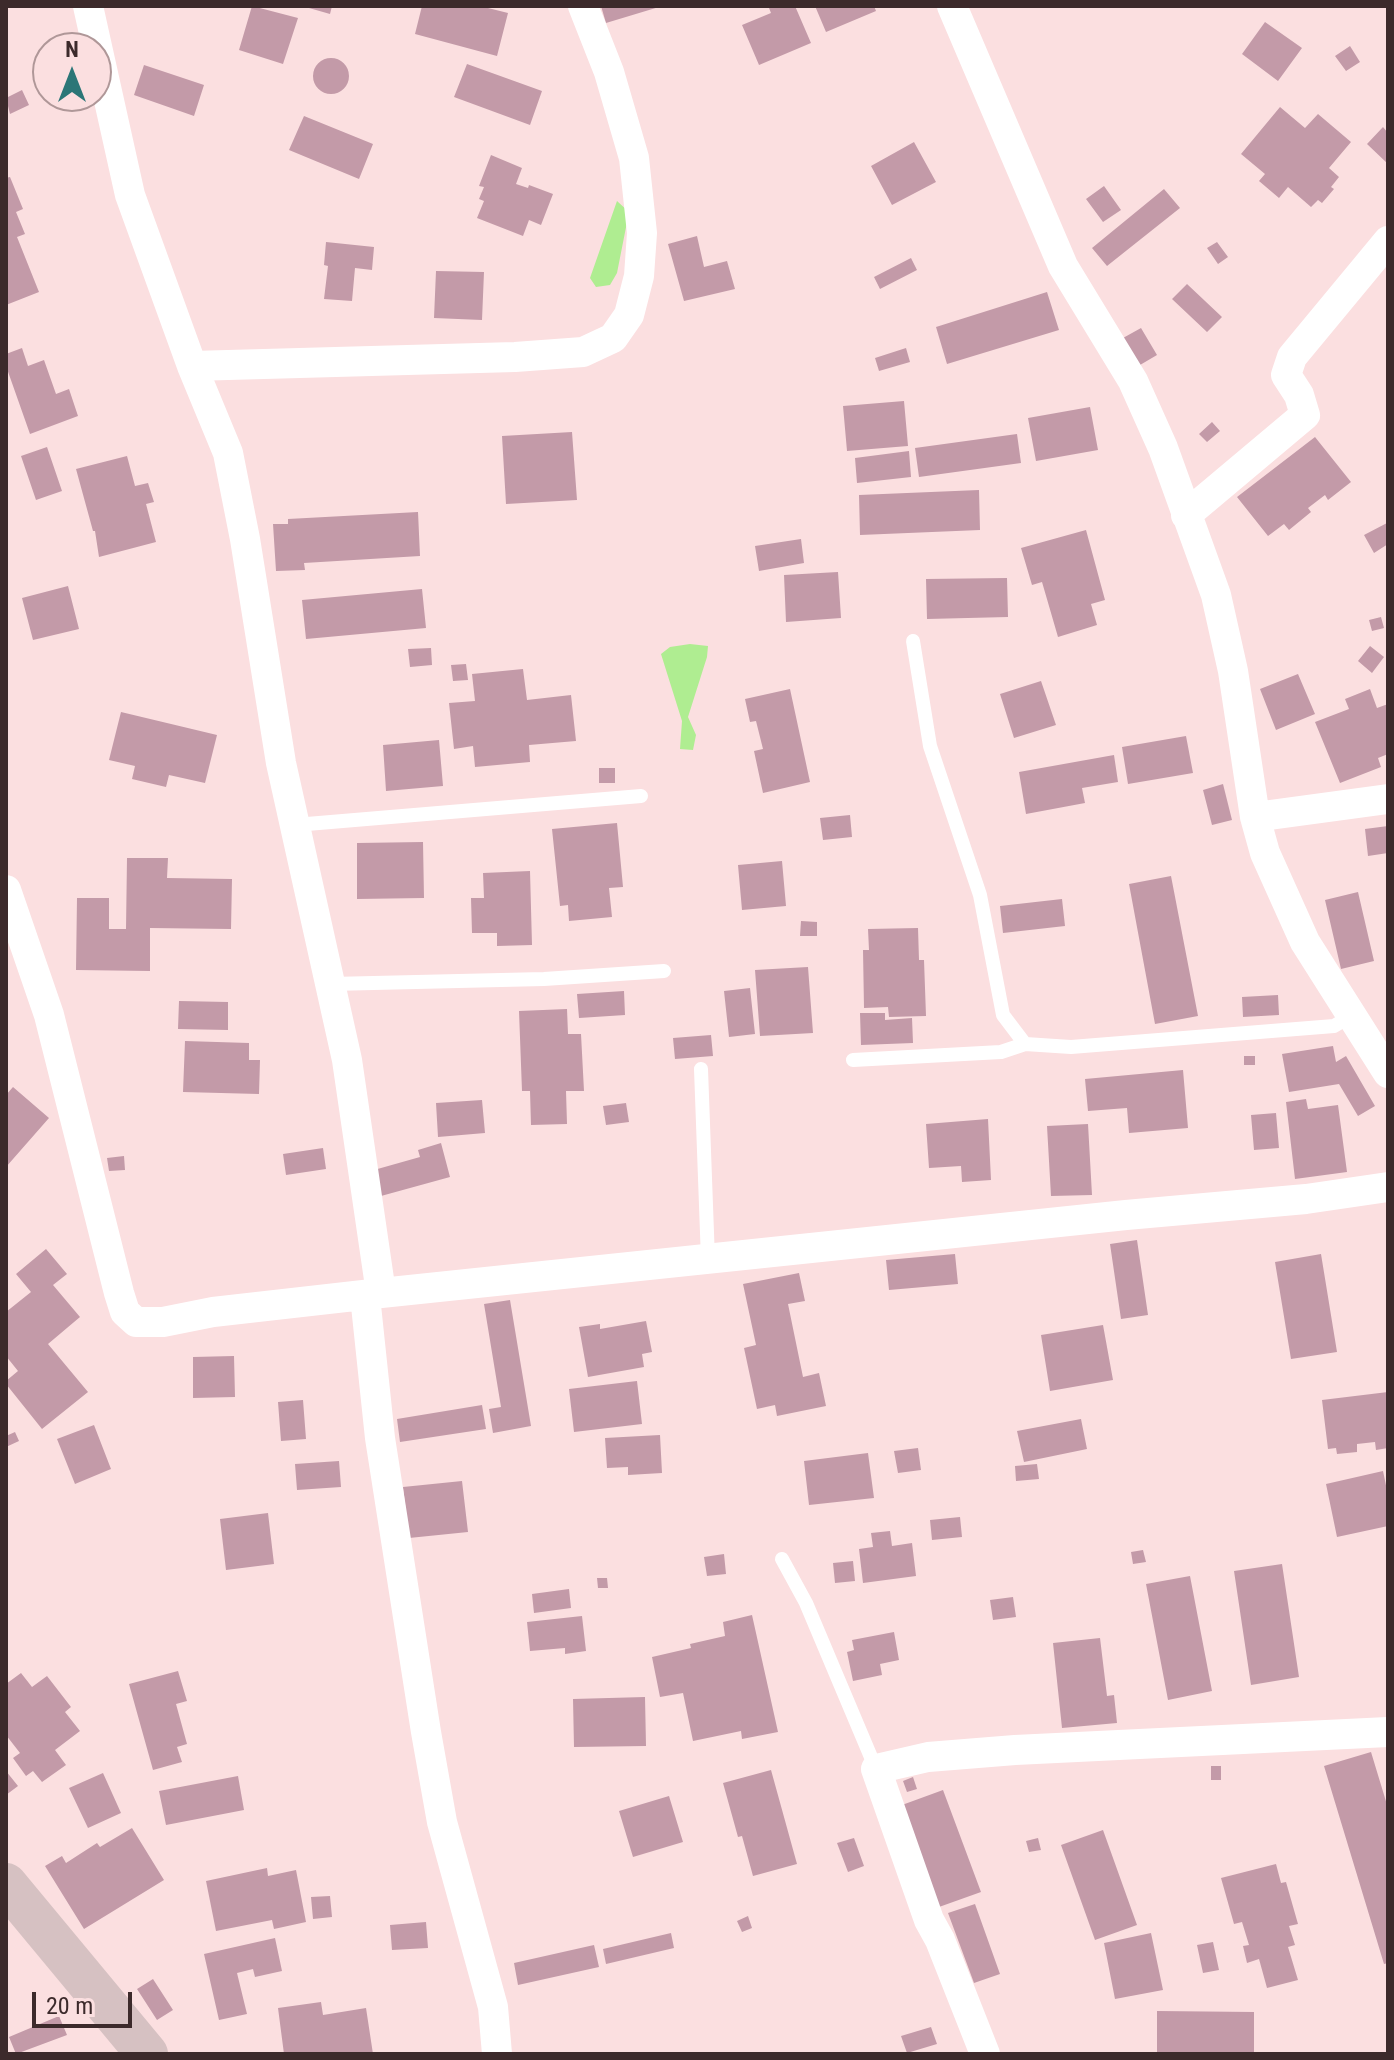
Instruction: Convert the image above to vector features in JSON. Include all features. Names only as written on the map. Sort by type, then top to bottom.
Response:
[{"type":"main road","points":[[6,1884],[147,2054]]},
{"type":"street","points":[[88,6],[130,195],[192,366],[228,453],[281,763],[347,1060],[373,1294],[380,1438],[442,1822],[493,2007],[497,2054]]},
{"type":"street","points":[[192,366],[583,352],[613,338],[629,315],[639,276],[642,233],[634,158],[609,72],[583,6]]},
{"type":"street","points":[[952,6],[1063,266],[1133,381],[1163,448],[1216,595],[1233,671],[1255,817],[1265,853],[1305,942],[1388,1073]]},
{"type":"street","points":[[1186,515],[1305,415],[1299,395],[1286,375],[1292,357],[1388,241]]},
{"type":"street","points":[[1255,817],[1388,799]]},
{"type":"street","points":[[6,890],[49,1015],[125,1312],[136,1322],[163,1322],[213,1312],[373,1294],[1306,1199],[1388,1187]]},
{"type":"street","points":[[985,2054],[940,1940],[929,1920],[876,1769],[928,1757],[1015,1750],[1388,1732]]},
{"type":"lane","points":[[913,641],[930,746],[980,895],[1003,1015],[1025,1044]]},
{"type":"lane","points":[[295,825],[641,796]]},
{"type":"lane","points":[[331,984],[544,979],[664,971]]},
{"type":"lane","points":[[853,1060],[1001,1052],[1025,1044],[1071,1047],[1334,1026],[1351,1016]]},
{"type":"lane","points":[[701,1069],[708,1260]]},
{"type":"lane","points":[[782,1559],[806,1603],[876,1769]]},
{"type":"green space","points":[[617,201],[629,212],[617,273],[610,285],[596,287],[590,278]]},
{"type":"green space","points":[[690,644],[708,646],[688,717],[696,735],[693,750],[680,749],[682,721],[661,654],[670,647]]},
{"type":"building","points":[[252,6],[298,18],[283,64],[239,50]]},
{"type":"building","points":[[302,6],[332,6],[330,14]]},
{"type":"building","points":[[422,6],[480,6],[508,13],[497,56],[415,34]]},
{"type":"building","points":[[601,6],[659,6],[659,7],[606,23]]},
{"type":"building","points":[[795,6],[811,43],[759,65],[742,25],[771,13],[769,8]]},
{"type":"building","points":[[815,6],[874,6],[876,11],[826,32]]},
{"type":"building","points":[[1265,22],[1302,48],[1278,81],[1242,54]]},
{"type":"building","points":[[1350,46],[1360,62],[1346,71],[1335,56]]},
{"type":"building","points":[[331,58],[344,63],[349,76],[344,89],[331,94],[318,89],[313,76],[318,63]]},
{"type":"building","points":[[467,64],[542,91],[530,125],[454,97]]},
{"type":"building","points":[[144,65],[204,85],[194,116],[134,95]]},
{"type":"building","points":[[22,90],[29,105],[10,114],[6,98]]},
{"type":"building","points":[[1280,107],[1305,128],[1318,114],[1351,142],[1329,168],[1339,177],[1322,203],[1318,200],[1311,207],[1288,187],[1279,198],[1259,181],[1265,174],[1241,154]]},
{"type":"building","points":[[304,116],[373,144],[359,179],[289,150]]},
{"type":"building","points":[[1383,127],[1388,133],[1388,164],[1367,144]]},
{"type":"building","points":[[914,142],[936,182],[892,205],[871,166]]},
{"type":"building","points":[[491,155],[522,168],[516,184],[528,188],[529,185],[553,194],[541,225],[529,220],[523,236],[477,218],[484,201],[479,199],[484,187],[479,186]]},
{"type":"building","points":[[10,177],[23,209],[16,212],[25,234],[17,237],[39,292],[6,305],[6,178]]},
{"type":"building","points":[[1104,186],[1121,210],[1103,222],[1086,199]]},
{"type":"building","points":[[1164,189],[1180,208],[1107,266],[1092,248]]},
{"type":"building","points":[[697,236],[704,267],[727,261],[735,289],[684,301],[668,244]]},
{"type":"building","points":[[326,242],[374,247],[372,270],[355,268],[352,301],[324,299],[328,266],[324,265]]},
{"type":"building","points":[[1217,242],[1228,257],[1218,264],[1207,248]]},
{"type":"building","points":[[911,258],[917,270],[880,289],[874,277]]},
{"type":"building","points":[[436,271],[484,272],[482,320],[434,318]]},
{"type":"building","points":[[1187,284],[1222,317],[1207,332],[1172,299]]},
{"type":"building","points":[[1047,292],[1059,330],[947,364],[936,327]]},
{"type":"building","points":[[1141,328],[1157,355],[1140,365],[1123,338]]},
{"type":"building","points":[[22,348],[28,366],[44,360],[56,394],[69,389],[78,416],[30,434],[6,366],[6,354]]},
{"type":"building","points":[[906,348],[910,362],[879,371],[875,358]]},
{"type":"building","points":[[904,401],[908,446],[847,451],[843,406]]},
{"type":"building","points":[[1090,407],[1098,450],[1036,461],[1028,418]]},
{"type":"building","points":[[1212,422],[1220,431],[1207,442],[1199,434]]},
{"type":"building","points":[[572,432],[577,500],[506,504],[502,436]]},
{"type":"building","points":[[1017,434],[1021,463],[919,477],[915,448]]},
{"type":"building","points":[[1315,437],[1351,482],[1328,500],[1325,495],[1308,508],[1311,512],[1289,530],[1284,524],[1268,536],[1237,497]]},
{"type":"building","points":[[47,447],[62,491],[36,500],[21,456]]},
{"type":"building","points":[[909,451],[911,477],[857,483],[855,458]]},
{"type":"building","points":[[127,456],[135,486],[148,483],[154,502],[146,504],[156,542],[99,557],[95,531],[76,469]]},
{"type":"building","points":[[979,490],[980,530],[860,535],[859,495]]},
{"type":"building","points":[[418,512],[420,556],[304,563],[305,570],[276,571],[273,524],[288,524],[288,519]]},
{"type":"building","points":[[1387,523],[1388,544],[1374,553],[1364,535]]},
{"type":"building","points":[[1086,530],[1105,600],[1091,604],[1097,625],[1058,637],[1042,582],[1032,585],[1021,548]]},
{"type":"building","points":[[801,539],[804,563],[759,571],[755,546]]},
{"type":"building","points":[[838,572],[841,618],[786,622],[784,575]]},
{"type":"building","points":[[1007,578],[1008,617],[927,619],[926,579]]},
{"type":"building","points":[[68,586],[79,629],[33,640],[22,598]]},
{"type":"building","points":[[422,589],[426,628],[306,639],[302,600]]},
{"type":"building","points":[[1381,617],[1384,628],[1372,631],[1369,620]]},
{"type":"building","points":[[1370,646],[1384,657],[1372,673],[1358,661]]},
{"type":"building","points":[[431,648],[432,665],[410,667],[408,649]]},
{"type":"building","points":[[466,664],[468,680],[453,681],[451,665]]},
{"type":"building","points":[[523,669],[527,700],[571,695],[576,741],[529,745],[530,762],[475,767],[473,746],[454,749],[449,703],[475,701],[472,674]]},
{"type":"building","points":[[1298,674],[1315,714],[1276,730],[1260,689]]},
{"type":"building","points":[[1041,681],[1056,725],[1014,738],[1000,694]]},
{"type":"building","points":[[790,689],[810,782],[763,793],[754,751],[763,749],[756,721],[750,722],[745,699]]},
{"type":"building","points":[[1370,689],[1377,708],[1388,704],[1388,754],[1378,758],[1381,767],[1340,783],[1315,722],[1349,709],[1345,699]]},
{"type":"building","points":[[121,712],[217,735],[205,783],[169,775],[166,787],[132,779],[135,766],[109,760]]},
{"type":"building","points":[[1186,736],[1193,773],[1128,784],[1122,747]]},
{"type":"building","points":[[439,740],[443,786],[386,791],[383,745]]},
{"type":"building","points":[[1114,755],[1118,782],[1082,788],[1085,803],[1026,814],[1019,772]]},
{"type":"building","points":[[599,768],[615,768],[615,783],[599,783]]},
{"type":"building","points":[[1223,784],[1232,820],[1212,825],[1203,790]]},
{"type":"building","points":[[850,815],[852,837],[823,840],[820,818]]},
{"type":"building","points":[[617,823],[623,887],[609,888],[612,917],[569,921],[568,905],[560,906],[552,829]]},
{"type":"building","points":[[1388,826],[1388,853],[1368,856],[1365,829]]},
{"type":"building","points":[[423,842],[424,898],[357,899],[357,843]]},
{"type":"building","points":[[127,858],[168,858],[167,878],[232,879],[231,929],[150,928],[150,971],[76,970],[77,898],[109,898],[109,929],[126,929]]},
{"type":"building","points":[[782,861],[786,906],[742,910],[738,865]]},
{"type":"building","points":[[530,871],[532,945],[497,946],[497,933],[472,933],[471,898],[484,898],[483,873]]},
{"type":"building","points":[[1171,876],[1198,1016],[1155,1024],[1129,884]]},
{"type":"building","points":[[1358,892],[1374,961],[1341,969],[1325,900]]},
{"type":"building","points":[[1062,899],[1065,926],[1003,933],[1000,906]]},
{"type":"building","points":[[801,921],[817,922],[817,936],[800,936]]},
{"type":"building","points":[[918,928],[919,960],[924,960],[926,1016],[889,1017],[888,1007],[864,1008],[863,950],[869,950],[868,929]]},
{"type":"building","points":[[808,967],[813,1033],[760,1036],[755,970]]},
{"type":"building","points":[[750,988],[755,1034],[729,1037],[724,991]]},
{"type":"building","points":[[624,991],[625,1015],[579,1018],[577,994]]},
{"type":"building","points":[[1278,995],[1279,1015],[1243,1017],[1242,997]]},
{"type":"building","points":[[179,1001],[228,1002],[228,1030],[178,1029]]},
{"type":"building","points":[[567,1009],[568,1034],[581,1034],[584,1091],[566,1091],[567,1124],[531,1125],[530,1091],[522,1091],[519,1011]]},
{"type":"building","points":[[860,1013],[885,1013],[885,1020],[912,1018],[913,1043],[861,1045]]},
{"type":"building","points":[[711,1035],[713,1056],[675,1059],[673,1038]]},
{"type":"building","points":[[185,1041],[249,1043],[249,1060],[260,1060],[259,1094],[183,1092]]},
{"type":"building","points":[[1333,1046],[1336,1062],[1346,1056],[1375,1106],[1358,1116],[1339,1084],[1289,1092],[1282,1054]]},
{"type":"building","points":[[1244,1056],[1255,1056],[1255,1065],[1244,1065]]},
{"type":"building","points":[[1183,1070],[1188,1128],[1129,1133],[1127,1108],[1088,1111],[1085,1079]]},
{"type":"building","points":[[13,1087],[49,1118],[6,1167],[6,1095]]},
{"type":"building","points":[[1306,1099],[1308,1109],[1338,1105],[1347,1172],[1295,1179],[1286,1102]]},
{"type":"building","points":[[482,1100],[485,1133],[438,1137],[436,1103]]},
{"type":"building","points":[[626,1103],[629,1122],[606,1125],[603,1106]]},
{"type":"building","points":[[1276,1113],[1279,1148],[1254,1150],[1251,1115]]},
{"type":"building","points":[[988,1119],[991,1180],[962,1182],[961,1166],[929,1168],[926,1124]]},
{"type":"building","points":[[1088,1124],[1092,1195],[1051,1196],[1047,1126]]},
{"type":"building","points":[[441,1143],[450,1177],[381,1196],[374,1170],[420,1157],[418,1150]]},
{"type":"building","points":[[323,1148],[326,1169],[286,1175],[283,1154]]},
{"type":"building","points":[[124,1156],[125,1170],[109,1171],[107,1158]]},
{"type":"building","points":[[1137,1240],[1148,1315],[1121,1319],[1110,1244]]},
{"type":"building","points":[[46,1249],[67,1274],[53,1285],[80,1317],[48,1344],[88,1392],[42,1429],[6,1384],[18,1371],[6,1356],[6,1312],[31,1292],[16,1274]]},
{"type":"building","points":[[955,1254],[958,1284],[889,1290],[886,1260]]},
{"type":"building","points":[[1321,1254],[1337,1352],[1291,1359],[1275,1262]]},
{"type":"building","points":[[799,1273],[805,1301],[788,1304],[803,1377],[819,1373],[826,1406],[777,1416],[775,1405],[757,1409],[744,1348],[756,1345],[743,1284]]},
{"type":"building","points":[[510,1300],[531,1426],[493,1433],[489,1409],[501,1407],[484,1304]]},
{"type":"building","points":[[646,1321],[652,1352],[642,1354],[644,1367],[588,1377],[579,1327],[600,1324],[600,1329]]},
{"type":"building","points":[[1103,1325],[1113,1380],[1050,1391],[1041,1335]]},
{"type":"building","points":[[234,1356],[235,1397],[193,1398],[193,1357]]},
{"type":"building","points":[[637,1381],[642,1424],[574,1432],[569,1389]]},
{"type":"building","points":[[1388,1392],[1388,1448],[1376,1450],[1375,1442],[1357,1444],[1357,1452],[1337,1454],[1336,1448],[1328,1449],[1322,1400]]},
{"type":"building","points":[[303,1400],[306,1439],[281,1441],[278,1402]]},
{"type":"building","points":[[482,1405],[486,1429],[400,1442],[397,1419]]},
{"type":"building","points":[[1081,1419],[1087,1449],[1024,1462],[1017,1431]]},
{"type":"building","points":[[94,1425],[111,1469],[75,1484],[57,1439]]},
{"type":"building","points":[[15,1432],[19,1441],[6,1447],[6,1436]]},
{"type":"building","points":[[660,1435],[662,1473],[628,1475],[628,1467],[607,1468],[605,1438]]},
{"type":"building","points":[[918,1448],[921,1470],[898,1473],[894,1451]]},
{"type":"building","points":[[868,1453],[874,1498],[809,1505],[804,1461]]},
{"type":"building","points":[[339,1461],[341,1487],[297,1490],[295,1464]]},
{"type":"building","points":[[1037,1464],[1039,1479],[1016,1481],[1015,1466]]},
{"type":"building","points":[[1383,1471],[1388,1495],[1388,1526],[1337,1537],[1326,1484]]},
{"type":"building","points":[[462,1481],[468,1532],[409,1538],[403,1487]]},
{"type":"building","points":[[268,1513],[274,1564],[226,1570],[220,1519]]},
{"type":"building","points":[[960,1517],[962,1537],[932,1540],[930,1520]]},
{"type":"building","points":[[890,1531],[892,1546],[912,1543],[916,1576],[863,1583],[859,1549],[873,1547],[871,1533]]},
{"type":"building","points":[[1143,1550],[1146,1562],[1133,1564],[1131,1552]]},
{"type":"building","points":[[724,1554],[726,1574],[707,1576],[704,1557]]},
{"type":"building","points":[[853,1561],[855,1581],[835,1583],[833,1563]]},
{"type":"building","points":[[1282,1564],[1299,1677],[1251,1685],[1234,1571]]},
{"type":"building","points":[[1190,1576],[1212,1691],[1168,1700],[1146,1584]]},
{"type":"building","points":[[597,1578],[607,1578],[608,1588],[598,1588]]},
{"type":"building","points":[[569,1589],[571,1608],[534,1613],[532,1594]]},
{"type":"building","points":[[1013,1597],[1016,1617],[993,1620],[990,1600]]},
{"type":"building","points":[[752,1615],[778,1732],[742,1739],[741,1731],[693,1741],[683,1693],[660,1697],[652,1657],[725,1636],[723,1622]]},
{"type":"building","points":[[582,1616],[586,1651],[565,1654],[565,1648],[530,1651],[527,1622]]},
{"type":"building","points":[[894,1632],[899,1660],[880,1664],[882,1675],[853,1681],[847,1652],[854,1650],[852,1640]]},
{"type":"building","points":[[1100,1638],[1107,1696],[1114,1695],[1117,1723],[1062,1728],[1053,1643]]},
{"type":"building","points":[[178,1671],[187,1701],[176,1704],[187,1744],[177,1747],[182,1762],[153,1770],[129,1684]]},
{"type":"building","points":[[21,1673],[32,1687],[47,1676],[71,1707],[65,1712],[80,1731],[55,1750],[66,1765],[42,1782],[33,1771],[26,1776],[13,1758],[20,1753],[6,1735],[6,1684]]},
{"type":"building","points":[[645,1697],[646,1746],[574,1747],[573,1699]]},
{"type":"building","points":[[1371,1752],[1388,1808],[1388,1963],[1384,1964],[1324,1766]]},
{"type":"building","points":[[1211,1766],[1221,1766],[1221,1780],[1211,1780]]},
{"type":"building","points":[[771,1770],[797,1864],[753,1876],[723,1783]]},
{"type":"building","points":[[6,1771],[18,1786],[6,1795]]},
{"type":"building","points":[[103,1773],[121,1813],[88,1828],[69,1788]]},
{"type":"building","points":[[238,1776],[244,1810],[166,1825],[159,1791]]},
{"type":"building","points":[[913,1777],[917,1789],[907,1792],[903,1781]]},
{"type":"building","points":[[943,1790],[981,1892],[939,1907],[902,1805]]},
{"type":"building","points":[[669,1796],[683,1842],[633,1857],[619,1811]]},
{"type":"building","points":[[132,1828],[164,1880],[84,1929],[45,1866],[62,1856],[66,1863],[97,1843],[100,1847]]},
{"type":"building","points":[[1103,1830],[1137,1925],[1095,1940],[1061,1845]]},
{"type":"building","points":[[854,1838],[864,1866],[848,1872],[837,1843]]},
{"type":"building","points":[[1038,1838],[1041,1850],[1029,1852],[1026,1841]]},
{"type":"building","points":[[1276,1864],[1281,1883],[1286,1882],[1298,1924],[1289,1926],[1295,1945],[1288,1947],[1298,1980],[1267,1988],[1259,1959],[1247,1963],[1243,1946],[1249,1945],[1242,1922],[1234,1924],[1221,1878]]},
{"type":"building","points":[[267,1868],[268,1876],[296,1870],[306,1922],[274,1929],[272,1920],[216,1931],[206,1881]]},
{"type":"building","points":[[330,1896],[332,1917],[313,1919],[311,1897]]},
{"type":"building","points":[[975,1904],[1000,1974],[974,1983],[948,1913]]},
{"type":"building","points":[[748,1916],[752,1928],[742,1932],[737,1921]]},
{"type":"building","points":[[426,1922],[428,1948],[392,1950],[390,1925]]},
{"type":"building","points":[[671,1933],[674,1948],[606,1964],[603,1949]]},
{"type":"building","points":[[1151,1933],[1163,1990],[1115,1999],[1104,1943]]},
{"type":"building","points":[[275,1938],[282,1971],[255,1977],[253,1969],[237,1973],[247,2014],[219,2020],[204,1954]]},
{"type":"building","points":[[1213,1942],[1219,1970],[1203,1973],[1197,1945]]},
{"type":"building","points":[[594,1945],[599,1967],[518,1985],[514,1963]]},
{"type":"building","points":[[153,1979],[173,2010],[157,2020],[137,1989]]},
{"type":"building","points":[[321,2002],[323,2015],[366,2008],[373,2054],[284,2054],[278,2008]]},
{"type":"building","points":[[1157,2011],[1254,2012],[1254,2054],[1157,2054]]},
{"type":"building","points":[[59,2016],[67,2035],[16,2054],[9,2037]]},
{"type":"building","points":[[931,2027],[937,2044],[907,2053],[901,2036]]}]
